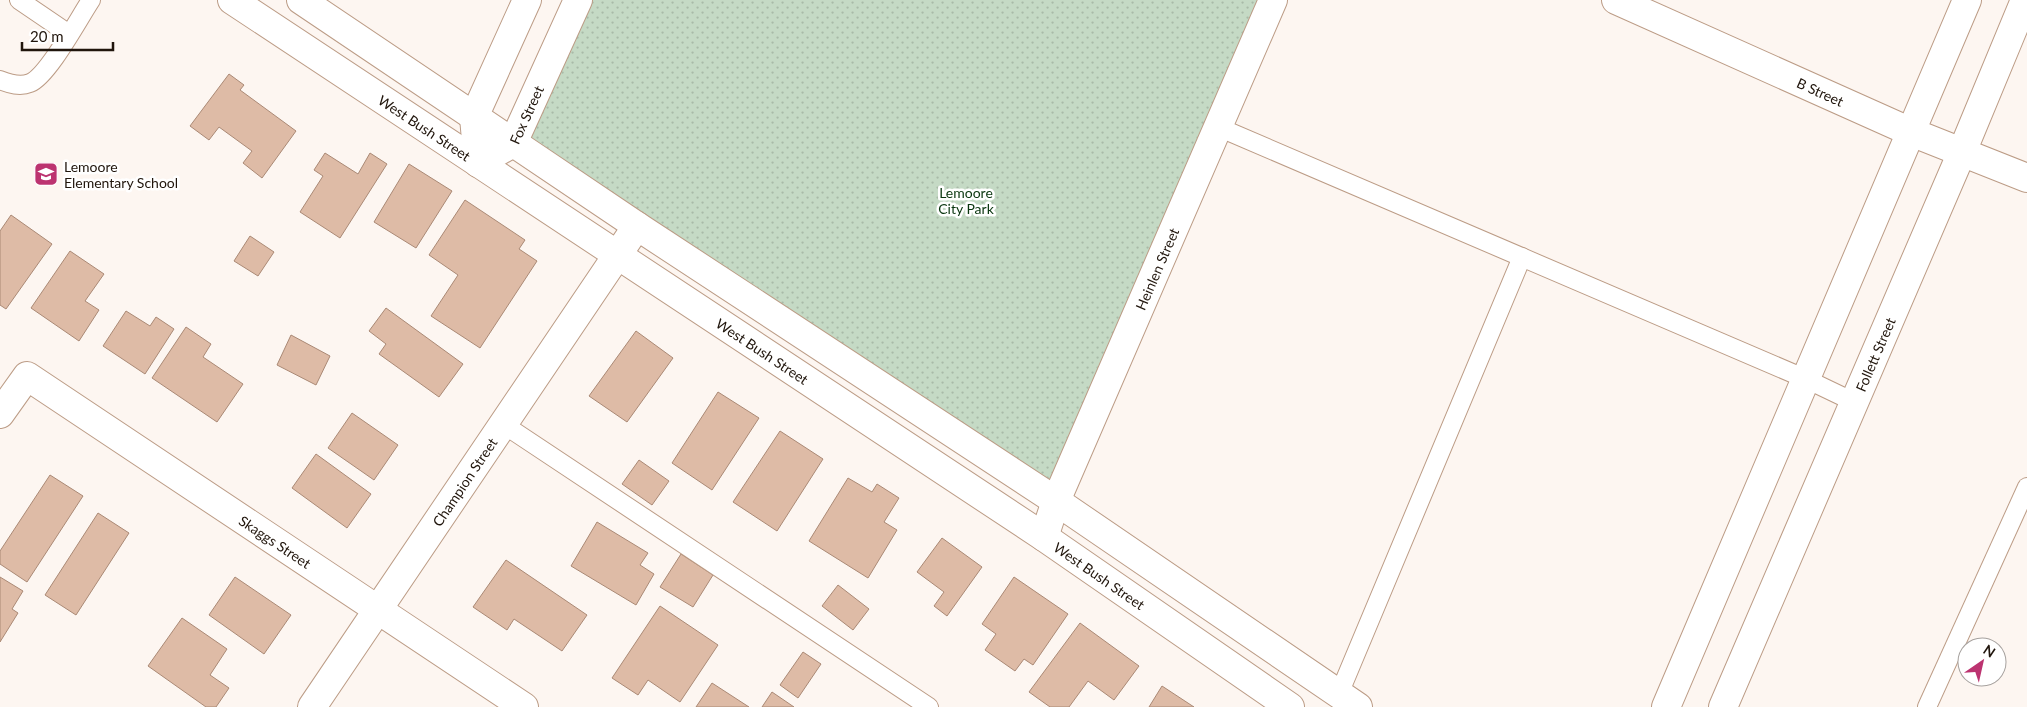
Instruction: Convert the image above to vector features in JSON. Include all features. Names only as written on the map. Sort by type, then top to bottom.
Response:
[{"type":"street","name":"West Bush Street","points":[[232,0],[616,256],[1044,537],[1290,707]]},
{"type":"street","points":[[301,0],[636,226],[1056,500],[1349,701]]},
{"type":"street","points":[[478,163],[474,117],[527,0]]},
{"type":"street","name":"Fox Street","points":[[478,163],[513,143],[578,0]]},
{"type":"street","name":"Heinlen Street","points":[[1044,537],[1056,500],[1273,0]]},
{"type":"street","name":"B Street","points":[[1616,0],[1911,132],[2027,178]]},
{"type":"street","points":[[1666,707],[1967,0]]},
{"type":"street","name":"Follett Street","points":[[1723,707],[1962,152],[2025,0]]},
{"type":"street","name":"Champion Street","points":[[312,707],[636,226]]},
{"type":"street","name":"Skaggs Street","points":[[0,414],[27,376],[524,707]]},
{"type":"lane","points":[[19,0],[69,34]]},
{"type":"lane","points":[[0,80],[13,85],[32,82],[49,66],[91,0]]},
{"type":"lane","points":[[1218,127],[1806,379],[1854,402]]},
{"type":"lane","points":[[1349,701],[1522,257]]},
{"type":"lane","points":[[503,424],[929,707]]},
{"type":"lane","points":[[1928,707],[2027,486]]},
{"type":"green space","name":"Lemoore City Park","points":[[577,0],[1273,0],[1056,501],[513,143]]},
{"type":"building","points":[[229,74],[244,85],[240,90],[296,131],[262,178],[243,163],[252,151],[219,127],[209,140],[190,126]]},
{"type":"building","points":[[325,153],[358,174],[370,153],[387,164],[340,238],[300,212],[323,176],[314,170]]},
{"type":"building","points":[[409,164],[452,191],[416,248],[374,222]]},
{"type":"building","points":[[465,200],[525,240],[519,249],[537,261],[480,348],[431,316],[458,275],[429,255]]},
{"type":"building","points":[[11,215],[52,244],[6,309],[0,305],[0,231]]},
{"type":"building","points":[[250,236],[274,252],[258,276],[234,261]]},
{"type":"building","points":[[70,251],[104,274],[85,301],[99,310],[79,341],[31,308]]},
{"type":"building","points":[[386,308],[463,364],[439,397],[379,354],[386,344],[369,331]]},
{"type":"building","points":[[126,311],[150,326],[156,317],[174,329],[145,374],[103,346]]},
{"type":"building","points":[[186,327],[211,344],[203,357],[243,384],[217,422],[152,378]]},
{"type":"building","points":[[636,331],[673,358],[627,422],[589,396]]},
{"type":"building","points":[[291,335],[330,356],[316,385],[277,365]]},
{"type":"building","points":[[718,392],[759,418],[712,490],[672,463]]},
{"type":"building","points":[[352,413],[398,445],[374,480],[328,448]]},
{"type":"building","points":[[780,431],[823,459],[777,531],[733,502]]},
{"type":"building","points":[[316,454],[371,494],[347,528],[292,488]]},
{"type":"building","points":[[639,460],[669,481],[652,505],[622,484]]},
{"type":"building","points":[[50,475],[83,496],[27,582],[0,564],[0,551]]},
{"type":"building","points":[[848,478],[872,492],[877,484],[899,498],[884,522],[897,530],[868,578],[809,541]]},
{"type":"building","points":[[98,513],[129,533],[76,615],[45,595]]},
{"type":"building","points":[[597,522],[648,553],[640,565],[654,574],[636,605],[571,566]]},
{"type":"building","points":[[942,538],[982,567],[947,616],[934,606],[944,592],[917,572]]},
{"type":"building","points":[[681,554],[713,575],[693,607],[660,587]]},
{"type":"building","points":[[506,560],[587,615],[562,651],[514,619],[507,630],[473,607]]},
{"type":"building","points":[[0,577],[23,591],[12,609],[18,613],[0,642]]},
{"type":"building","points":[[235,577],[291,615],[264,654],[209,615]]},
{"type":"building","points":[[1014,577],[1068,614],[1033,665],[1024,659],[1015,671],[985,650],[996,634],[982,624]]},
{"type":"building","points":[[838,585],[869,609],[853,630],[822,606]]},
{"type":"building","points":[[660,606],[718,645],[680,702],[648,680],[638,695],[612,678]]},
{"type":"building","points":[[182,618],[227,649],[210,675],[229,688],[216,707],[206,707],[148,666]]},
{"type":"building","points":[[1080,623],[1139,666],[1114,700],[1088,681],[1069,707],[1050,707],[1029,692]]},
{"type":"building","points":[[803,652],[821,664],[798,698],[780,685]]},
{"type":"building","points":[[712,683],[749,707],[696,707]]},
{"type":"building","points":[[1162,686],[1194,707],[1149,707]]},
{"type":"building","points":[[772,692],[794,707],[762,707]]},
{"type":"place","name":"Lemoore Elementary School","points":[[46,174]]}]
